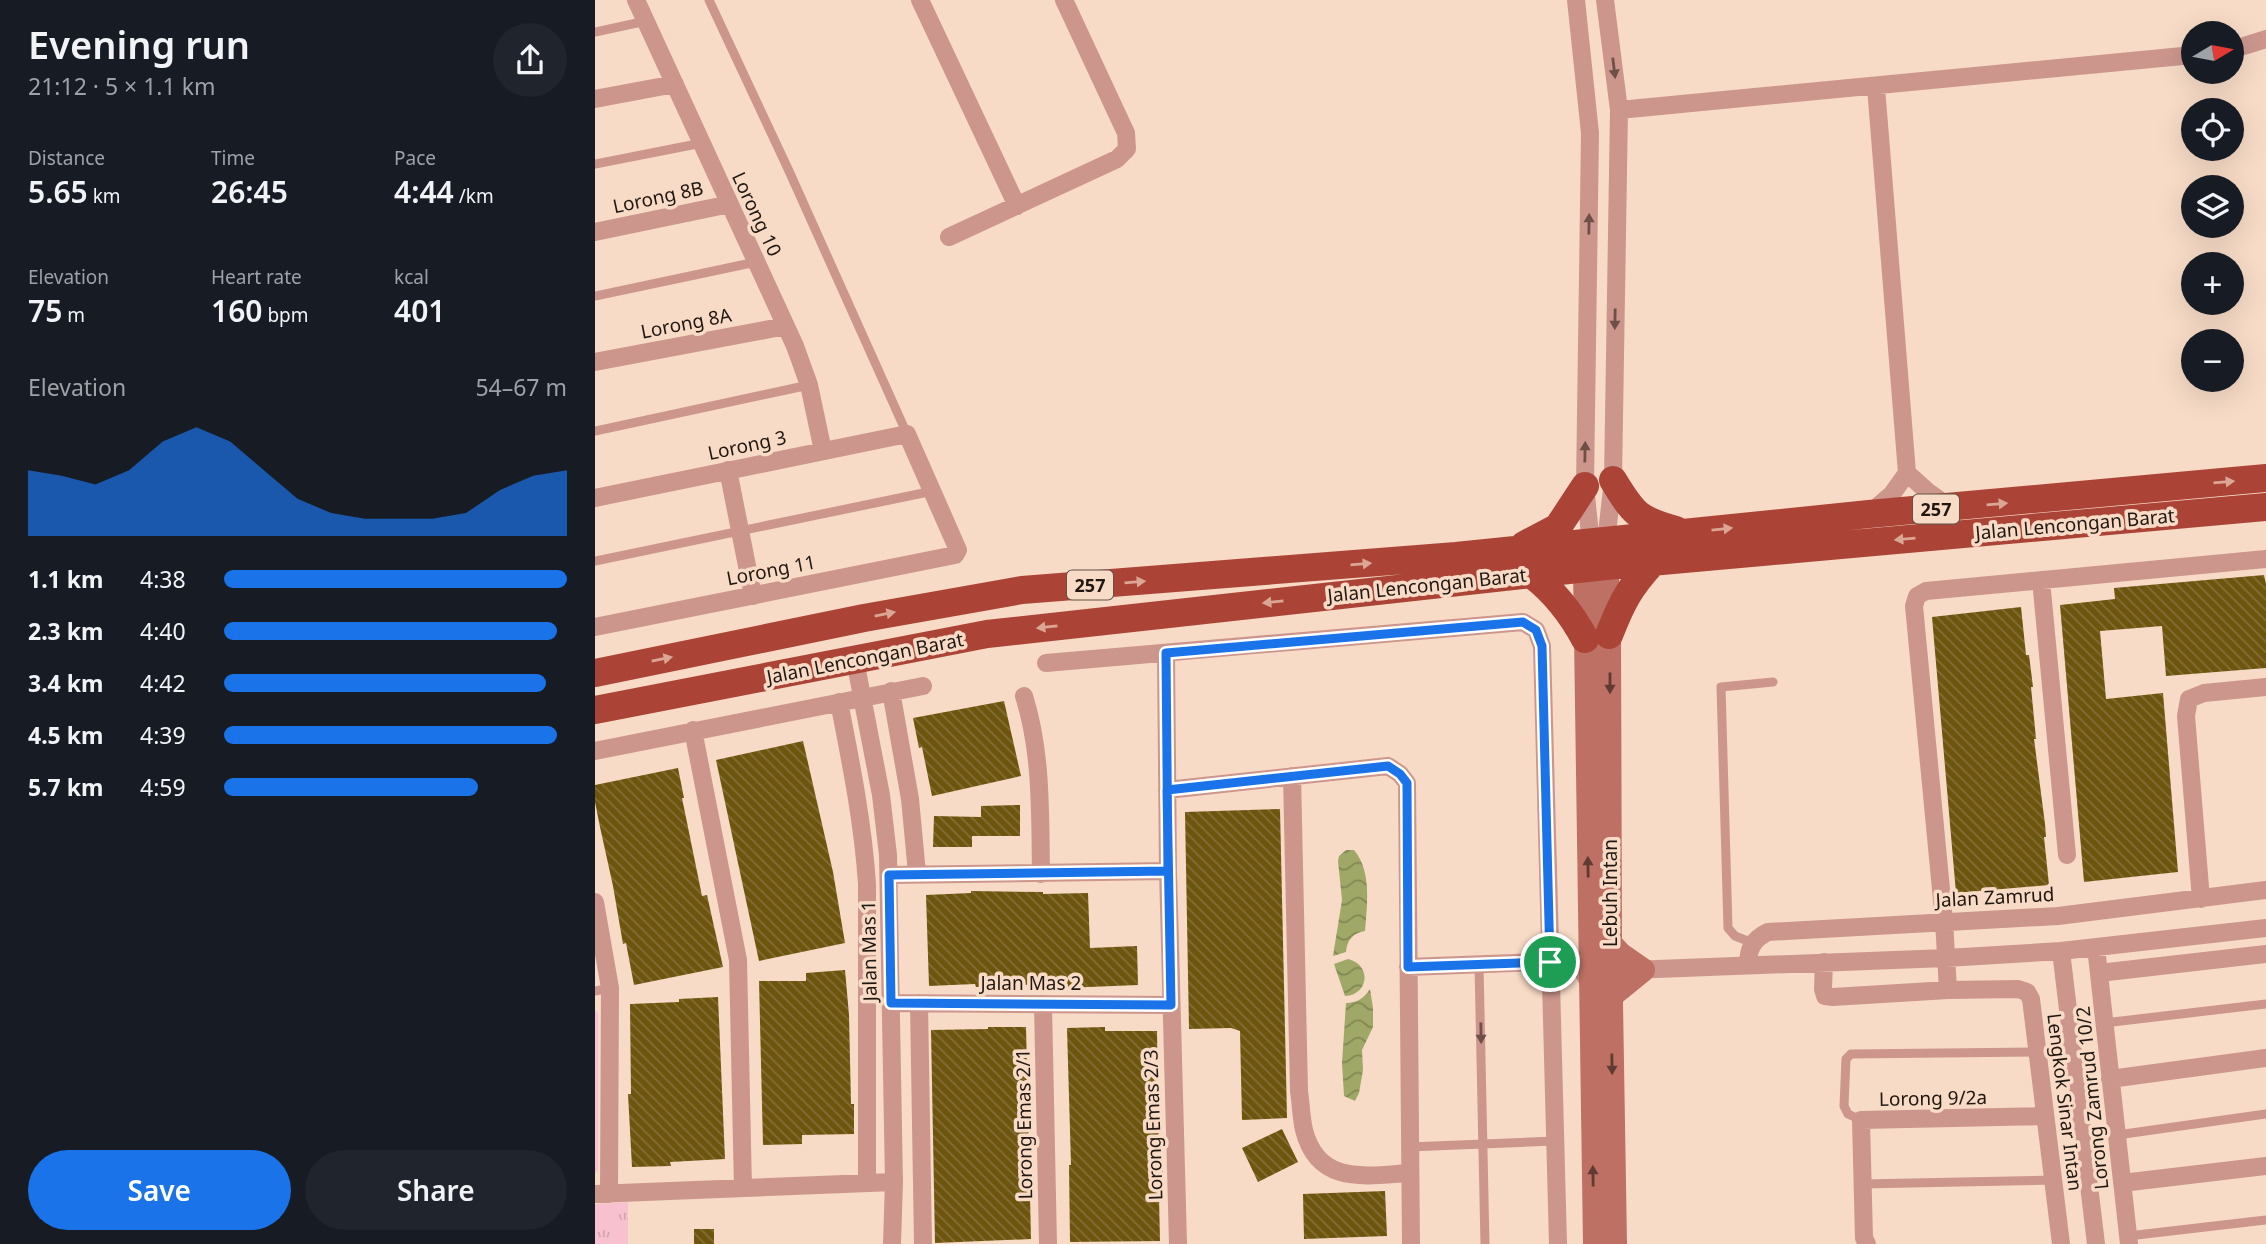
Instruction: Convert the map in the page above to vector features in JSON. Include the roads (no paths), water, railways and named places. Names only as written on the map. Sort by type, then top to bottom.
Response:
[{"type":"highway","name":"Jalan Lencongan Barat","points":[[595,710],[987,634],[1531,574],[1688,533],[2266,478]]},
{"type":"highway","points":[[1612,480],[1636,515],[1651,523],[1688,533]]},
{"type":"highway","points":[[1508,551],[1558,527],[1585,486]]},
{"type":"highway","name":"Jalan Lencongan Barat","points":[[595,673],[864,618],[1022,590],[1508,551],[1597,555],[1653,562],[2266,507]]},
{"type":"highway","points":[[1531,574],[1551,589],[1577,624],[1597,637],[1627,592],[1653,562]]},
{"type":"main road","name":"Lebuh Intan","points":[[1595,1244],[1600,990],[1597,555]]},
{"type":"main road","name":"Lebuh Intan","points":[[1600,939],[1611,971],[1600,990],[1615,1244]]},
{"type":"main road","points":[[1600,939],[1643,970]]},
{"type":"main road","points":[[1600,990],[1643,970]]},
{"type":"street","name":"Lorong 10","points":[[636,0],[786,326],[809,385],[823,451]]},
{"type":"street","points":[[920,0],[1017,206]]},
{"type":"street","points":[[949,237],[1117,159],[1127,149],[1126,133],[1065,0]]},
{"type":"street","points":[[1576,0],[1590,133],[1585,486],[1597,555]]},
{"type":"street","points":[[1597,555],[1612,480],[1619,110],[1605,0]]},
{"type":"street","points":[[2244,46],[2266,38]]},
{"type":"street","points":[[1619,110],[2181,56]]},
{"type":"street","points":[[595,99],[675,84]]},
{"type":"street","points":[[1869,514],[1892,494],[1907,473],[1876,87]]},
{"type":"street","name":"Lorong 8B","points":[[595,232],[730,204]]},
{"type":"street","name":"Lorong 8A","points":[[595,362],[786,326]]},
{"type":"street","name":"Lorong 3","points":[[595,498],[907,434]]},
{"type":"street","points":[[907,434],[933,491]]},
{"type":"street","points":[[728,470],[753,596]]},
{"type":"street","points":[[1907,473],[1952,508]]},
{"type":"street","name":"Lorong 11","points":[[595,627],[955,555],[958,550],[933,491]]},
{"type":"street","points":[[1948,990],[1944,921],[1914,606],[1917,596],[1926,591],[2266,559]]},
{"type":"street","points":[[2041,580],[2067,855]]},
{"type":"street","points":[[1046,663],[1523,622],[1536,630],[1542,646],[1559,962],[1554,1141],[1558,1244]]},
{"type":"street","name":"Lorong Emas 2/3","points":[[1166,653],[1168,871],[1178,1244]]},
{"type":"street","name":"Jalan Mas 1","points":[[855,660],[885,817],[889,875],[893,1244]]},
{"type":"street","points":[[595,751],[923,686]]},
{"type":"street","points":[[2201,899],[2186,716],[2189,699],[2204,693],[2266,687]]},
{"type":"street","points":[[891,691],[910,799],[917,873]]},
{"type":"street","points":[[1024,696],[1034,733],[1037,763],[1041,874]]},
{"type":"street","points":[[839,702],[857,794],[867,884],[867,1183]]},
{"type":"street","points":[[693,730],[738,960],[743,1188]]},
{"type":"street","points":[[1167,790],[1388,766],[1407,783],[1411,1244]]},
{"type":"street","points":[[1292,776],[1299,1091],[1304,1130],[1314,1152],[1326,1167],[1338,1172],[1356,1176],[1409,1173]]},
{"type":"street","points":[[889,875],[1168,871]]},
{"type":"street","name":"Jalan Zamrud","points":[[1753,943],[1768,932],[2058,916],[2266,890]]},
{"type":"street","points":[[595,902],[603,990],[602,1194],[894,1182]]},
{"type":"street","points":[[1611,971],[2061,951],[2266,928]]},
{"type":"street","points":[[1559,962],[1600,939]]},
{"type":"street","points":[[1748,965],[1753,943]]},
{"type":"street","name":"Lorong Zamrud 10/2","points":[[2096,947],[2129,1240]]},
{"type":"street","points":[[2061,951],[2096,1244]]},
{"type":"street","points":[[2099,973],[2266,954]]},
{"type":"street","points":[[1408,967],[1559,962],[1580,967],[1600,990]]},
{"type":"street","name":"Lengkok Sinar Intan","points":[[1824,962],[1825,996],[1948,990],[2018,989],[2027,992],[2031,999],[2061,1244]]},
{"type":"street","name":"Jalan Mas 2","points":[[891,1003],[1171,1005]]},
{"type":"street","points":[[919,1003],[923,1244]]},
{"type":"street","name":"Lorong Emas 2/1","points":[[1043,1004],[1048,1244]]},
{"type":"street","points":[[2111,1079],[2266,1058]]},
{"type":"street","name":"Lorong 9/2a","points":[[1867,1244],[1864,1238],[1861,1120],[2045,1116]]},
{"type":"street","points":[[2122,1183],[2266,1166]]},
{"type":"lane","points":[[709,0],[907,434]]},
{"type":"lane","points":[[595,32],[646,21]]},
{"type":"lane","points":[[595,164],[702,143]]},
{"type":"lane","points":[[595,296],[757,262]]},
{"type":"lane","points":[[595,431],[809,385]]},
{"type":"lane","points":[[595,561],[933,491]]},
{"type":"lane","points":[[1753,943],[1735,936],[1728,928],[1721,687],[1773,682]]},
{"type":"lane","points":[[1479,965],[1485,1244]]},
{"type":"lane","points":[[2104,1023],[2266,1004]]},
{"type":"lane","points":[[1861,1120],[1848,1114],[1844,1106],[1846,1059],[1851,1055],[2037,1052]]},
{"type":"lane","points":[[2117,1135],[2266,1114]]},
{"type":"lane","points":[[1409,1147],[1554,1141]]},
{"type":"lane","points":[[1862,1184],[2054,1180]]},
{"type":"lane","points":[[2129,1240],[2266,1220]]},
{"type":"water","points":[[1346,850],[1354,850],[1364,868],[1367,889],[1365,931],[1351,938],[1346,952],[1333,956],[1342,900],[1338,861],[1339,856]]},
{"type":"water","points":[[1348,959],[1361,967],[1364,979],[1359,991],[1345,996],[1334,964]]},
{"type":"water","points":[[1370,989],[1373,1027],[1362,1050],[1363,1070],[1355,1101],[1344,1096],[1342,1063],[1346,1003],[1360,999]]}]
